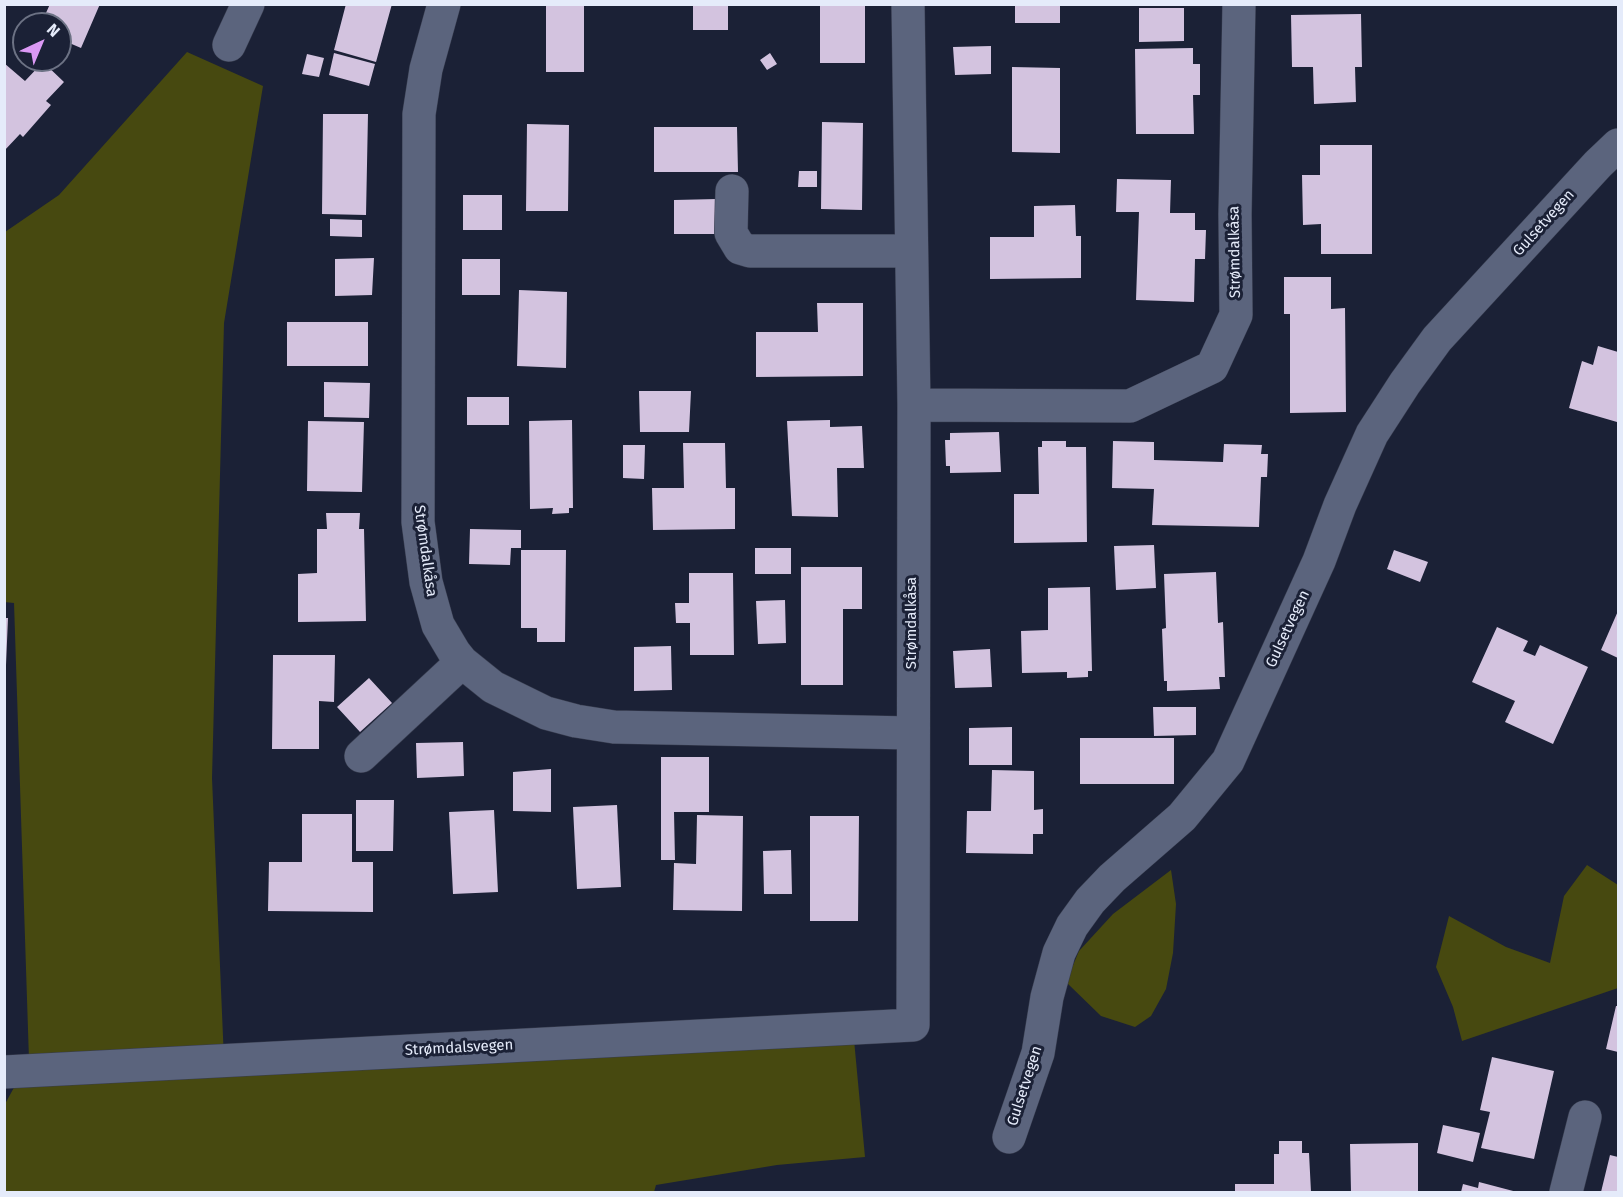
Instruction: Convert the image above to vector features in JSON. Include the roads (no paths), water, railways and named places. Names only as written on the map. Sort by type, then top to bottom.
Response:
[{"type":"street","points":[[229,45],[248,4]]},
{"type":"street","name":"Strømdalkåsa","points":[[444,4],[426,69],[419,114],[418,522],[426,582],[438,625],[462,662],[493,687],[515,699],[576,722],[614,727],[911,733]]},
{"type":"street","name":"Strømdalkåsa","points":[[908,4],[914,405],[911,733],[913,1024]]},
{"type":"street","name":"Strømdalkåsa","points":[[914,405],[1130,406],[1212,367],[1236,315],[1234,213],[1239,4]]},
{"type":"street","name":"Gulsetvegen","points":[[1009,1137],[1038,1053],[1047,997],[1059,953],[1072,926],[1090,901],[1113,878],[1182,818],[1228,760],[1319,561],[1340,505],[1372,434],[1437,339],[1618,145]]},
{"type":"street","points":[[732,191],[731,233],[740,248],[750,251],[911,251]]},
{"type":"street","points":[[362,756],[462,662]]},
{"type":"street","name":"Strømdalsvegen","points":[[4,1072],[913,1024]]},
{"type":"street","points":[[1566,1192],[1585,1117]]}]
